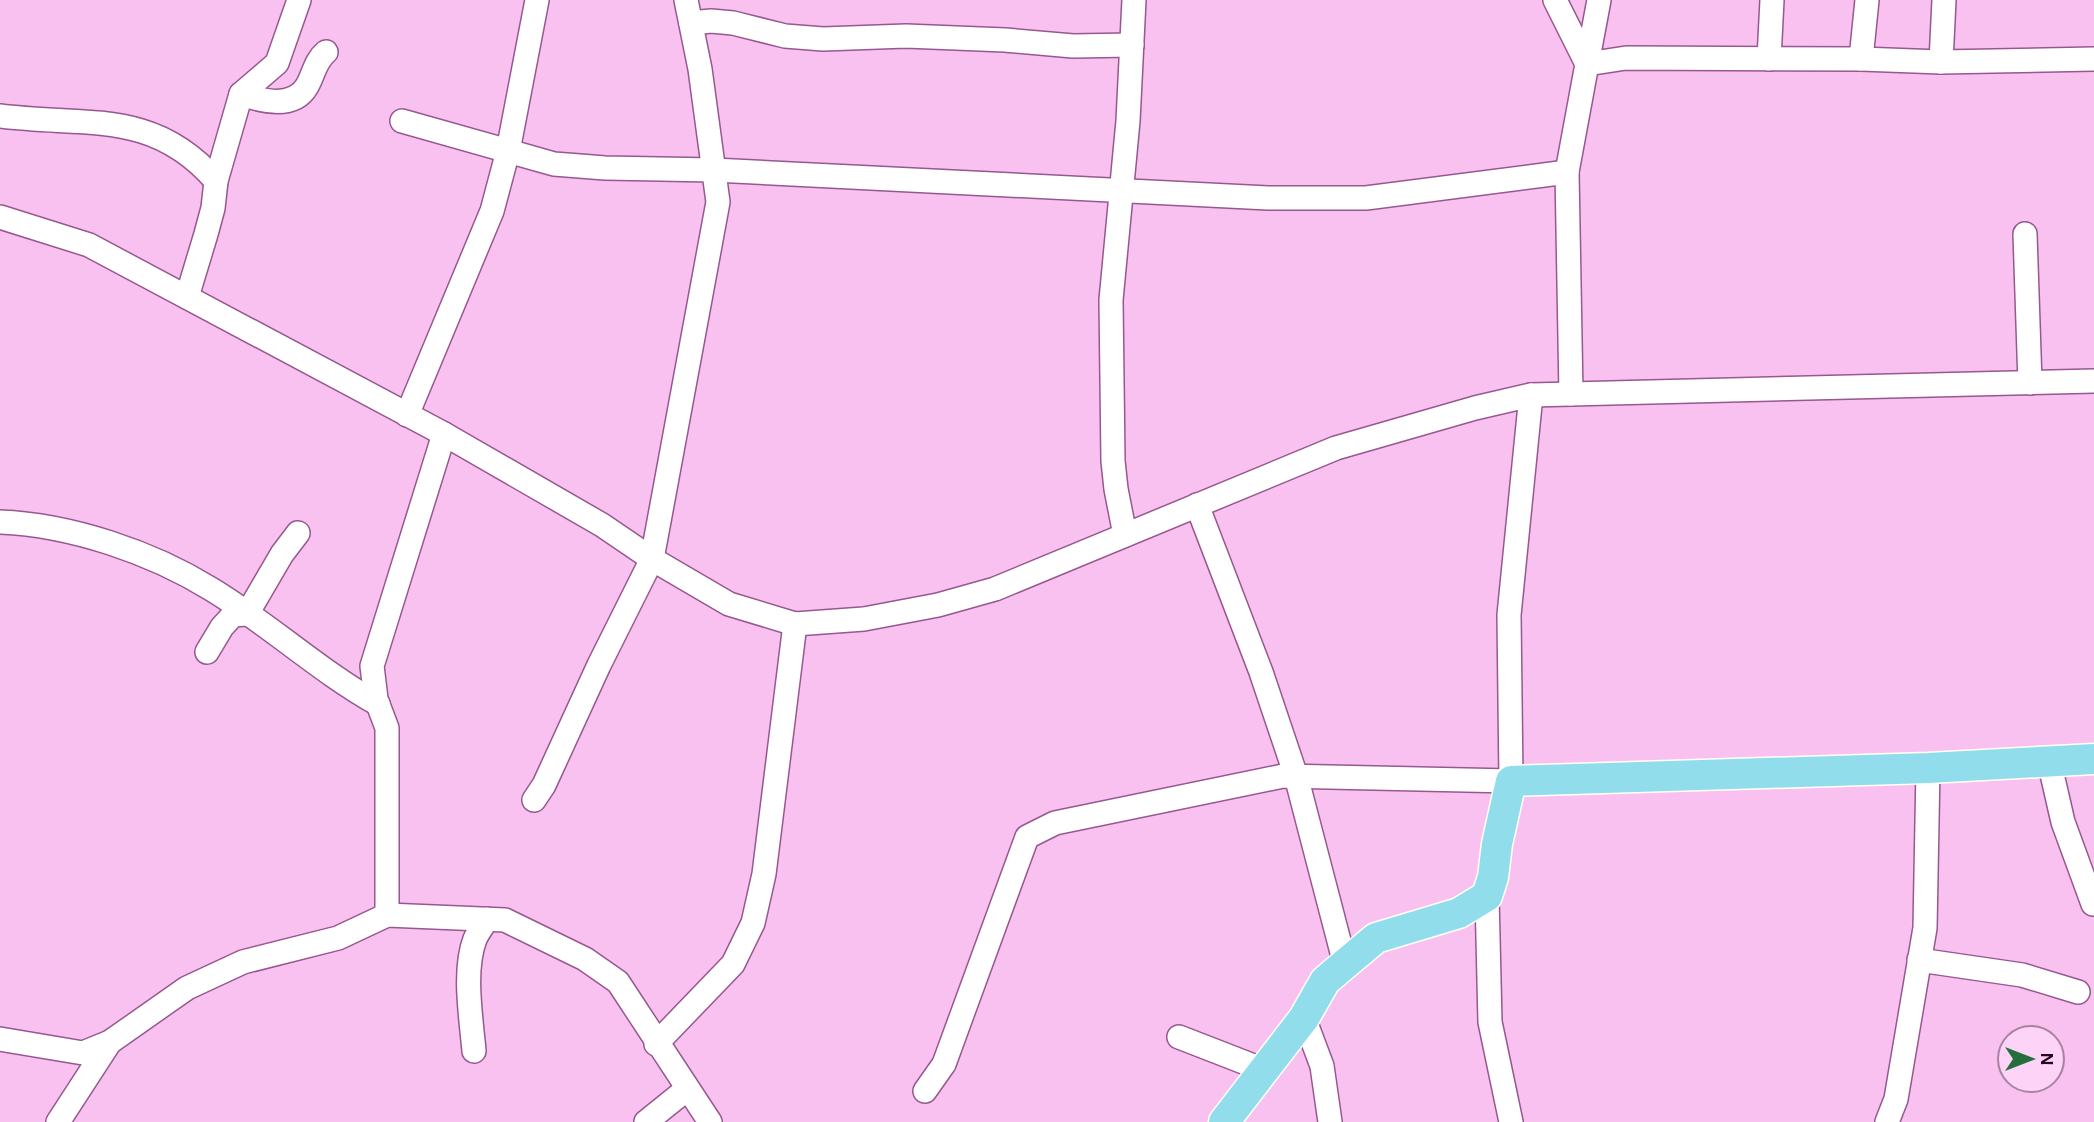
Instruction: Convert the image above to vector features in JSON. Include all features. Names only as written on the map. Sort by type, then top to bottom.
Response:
[{"type":"main road","points":[[1224,1122],[1304,1018],[1325,981],[1376,938],[1459,913],[1487,896],[1511,781],[1928,768],[2094,759]]},
{"type":"street","points":[[187,297],[213,208],[216,181],[241,94],[277,63],[299,0]]},
{"type":"street","points":[[407,415],[492,211],[508,151],[537,0]]},
{"type":"street","points":[[534,800],[544,785],[599,665],[652,559],[719,202],[700,69],[686,0]]},
{"type":"street","points":[[1125,535],[1113,461],[1111,300],[1128,121],[1134,0]]},
{"type":"street","points":[[1555,0],[1587,64]]},
{"type":"street","points":[[1571,394],[1567,172],[1599,0]]},
{"type":"street","points":[[1769,59],[1772,0]]},
{"type":"street","points":[[1861,59],[1867,0]]},
{"type":"street","points":[[1941,62],[1944,0]]},
{"type":"street","points":[[691,23],[733,23],[785,36],[823,39],[906,36],[1073,46],[1132,45]]},
{"type":"street","points":[[241,94],[274,102],[299,95],[306,88],[319,58],[326,52]]},
{"type":"street","points":[[1587,64],[1626,58],[1941,62],[2094,60]]},
{"type":"street","points":[[0,116],[134,128],[174,143],[216,181]]},
{"type":"street","points":[[402,121],[554,164],[1280,199],[1366,198],[1567,172]]},
{"type":"street","points":[[0,217],[89,244],[444,434],[603,526],[652,559],[729,604],[795,624],[864,619],[938,605],[995,589],[1336,448],[1475,408],[1531,395],[2094,381]]},
{"type":"street","points":[[2025,234],[2030,383]]},
{"type":"street","points":[[925,1091],[944,1064],[1027,837],[1055,823],[1283,776],[1511,781],[1509,615],[1531,395]]},
{"type":"street","points":[[387,915],[387,728],[378,704],[372,666],[444,434]]},
{"type":"street","points":[[1197,505],[1261,672],[1296,776],[1345,964]]},
{"type":"street","points":[[0,522],[53,528],[114,544],[169,567],[211,589],[378,704]]},
{"type":"street","points":[[247,614],[282,554],[298,533]]},
{"type":"street","points":[[207,652],[222,627],[233,615],[247,614]]},
{"type":"street","points":[[656,1044],[733,964],[753,923],[764,874],[795,624]]},
{"type":"street","points":[[2049,761],[2063,822],[2093,904]]},
{"type":"street","points":[[1887,1122],[1896,1099],[1924,928],[1928,768]]},
{"type":"street","points":[[1487,896],[1490,1022],[1511,1122]]},
{"type":"street","points":[[0,1039],[83,1053],[110,1042],[187,988],[243,962],[338,938],[387,915],[505,920],[585,959],[618,982],[656,1044],[710,1122]]},
{"type":"street","points":[[474,1051],[468,991],[475,939],[487,919]]},
{"type":"street","points":[[1919,960],[2022,975],[2078,992]]},
{"type":"street","points":[[1304,1018],[1321,1066],[1330,1122]]},
{"type":"street","points":[[1178,1037],[1264,1070]]},
{"type":"street","points":[[58,1122],[110,1042]]},
{"type":"street","points":[[646,1122],[687,1089]]}]
